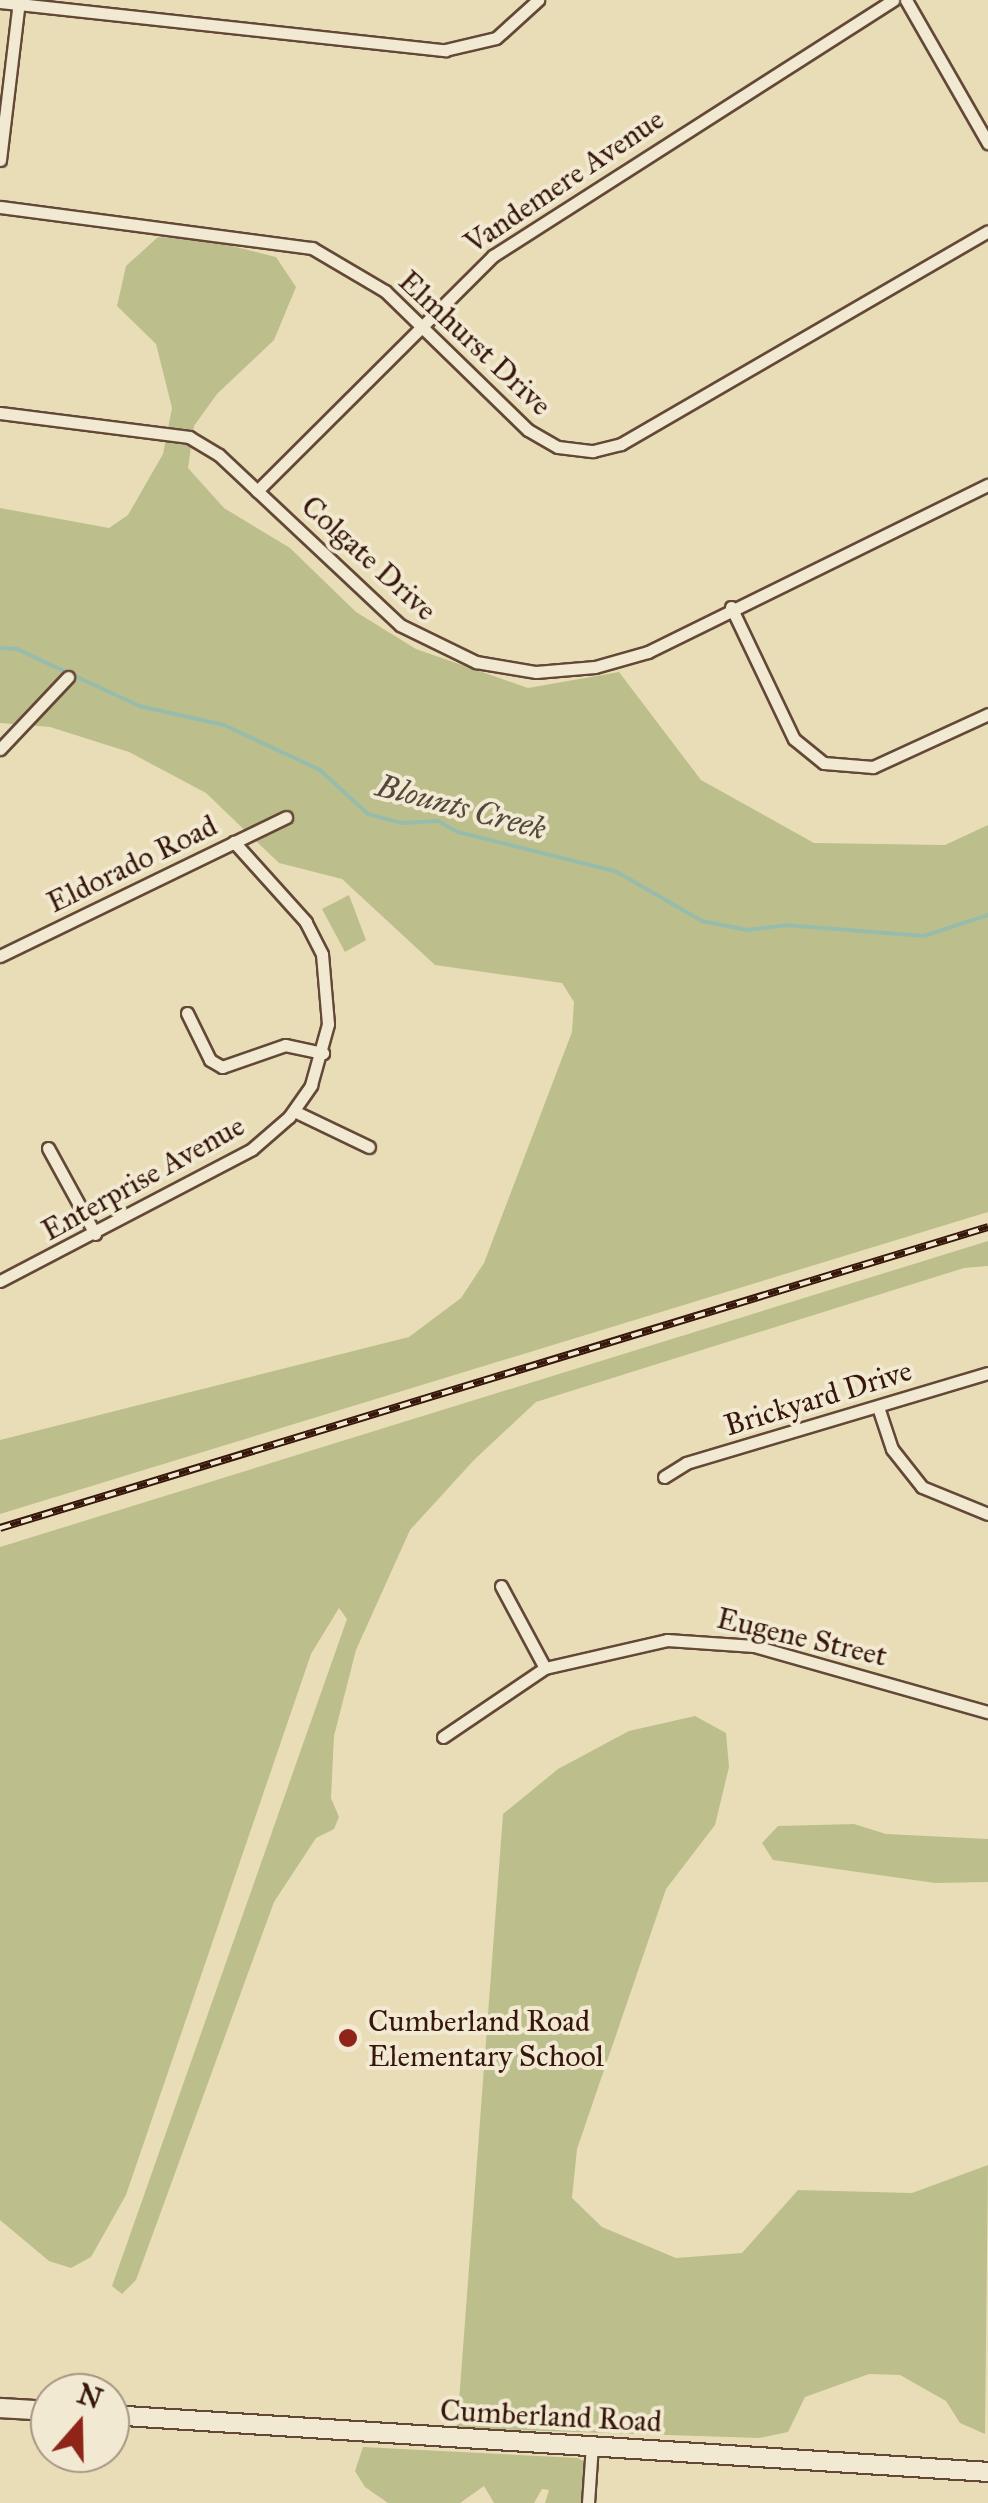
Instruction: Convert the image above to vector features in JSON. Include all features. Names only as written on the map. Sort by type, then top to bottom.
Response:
[{"type":"main road","points":[[0,2408],[30,2410]]},
{"type":"main road","name":"Cumberland Road","points":[[130,2416],[988,2472]]},
{"type":"street","points":[[0,2],[445,50],[496,38],[538,0]]},
{"type":"street","name":"Vandemere Avenue","points":[[257,491],[492,256],[893,0]]},
{"type":"street","points":[[906,0],[988,142]]},
{"type":"street","points":[[0,160],[19,2]]},
{"type":"street","name":"Elmhurst Drive","points":[[0,207],[312,248],[362,273],[542,440],[576,451],[608,449],[988,231]]},
{"type":"street","name":"Colgate Drive","points":[[0,413],[172,432],[205,444],[400,624],[476,662],[536,672],[595,667],[648,652],[731,607],[988,485]]},
{"type":"street","points":[[731,607],[794,739],[824,763],[873,767],[988,714]]},
{"type":"street","points":[[0,749],[68,678]]},
{"type":"street","name":"Eldorado Road","points":[[0,956],[286,817]]},
{"type":"street","name":"Enterprise Avenue","points":[[0,1280],[95,1234],[252,1149],[294,1111],[324,1052],[329,988],[317,940],[234,842]]},
{"type":"street","points":[[187,1013],[210,1060],[222,1067],[285,1045],[324,1052]]},
{"type":"street","points":[[294,1111],[369,1147]]},
{"type":"street","points":[[48,1148],[95,1234]]},
{"type":"street","name":"Brickyard Drive","points":[[664,1477],[686,1463],[988,1372]]},
{"type":"street","points":[[878,1407],[892,1449],[922,1487],[988,1514]]},
{"type":"street","points":[[444,1737],[545,1668],[501,1586]]},
{"type":"street","name":"Eugene Street","points":[[545,1668],[651,1642],[725,1640],[988,1712]]},
{"type":"street","points":[[588,2503],[592,2446]]},
{"type":"green space","points":[[158,237],[208,240],[276,257],[296,287],[274,340],[217,394],[194,426],[188,468],[224,508],[290,548],[356,612],[416,649],[528,688],[619,672],[701,780],[814,843],[945,845],[988,825],[988,1212],[0,1514],[0,1440],[409,1337],[461,1298],[484,1263],[572,1032],[574,1002],[562,983],[435,965],[342,879],[279,863],[206,793],[129,752],[50,727],[0,723],[0,508],[109,528],[128,515],[163,454],[172,408],[156,344],[117,306],[126,266]]},
{"type":"green space","points":[[349,895],[366,940],[345,952],[322,909]]},
{"type":"green space","points":[[988,1241],[988,1266],[964,1268],[536,1402],[474,1460],[410,1530],[356,1650],[334,1736],[331,1798],[339,1817],[334,1829],[316,1838],[274,1902],[136,2280],[122,2294],[112,2286],[347,1619],[339,1608],[311,1654],[126,2195],[91,2257],[71,2268],[49,2261],[0,2220],[0,1547]]},
{"type":"green space","points":[[695,1716],[726,1733],[729,1767],[715,1825],[666,1889],[577,2149],[572,2198],[602,2227],[676,2258],[742,2253],[798,2190],[912,2193],[988,2165],[985,2434],[960,2423],[946,2401],[900,2375],[869,2374],[805,2397],[788,2432],[759,2438],[457,2428],[503,1814],[558,1769],[629,1731]]},
{"type":"green space","points":[[854,1824],[886,1834],[988,1839],[988,1882],[935,1883],[773,1860],[762,1843],[778,1826]]},
{"type":"green space","points":[[363,2447],[578,2458],[585,2462],[583,2503],[545,2503],[549,2490],[542,2489],[534,2503],[494,2503],[484,2486],[460,2503],[388,2503],[365,2487],[355,2471]]},
{"type":"waterway","name":"Blounts Creek","points":[[0,648],[17,649],[139,706],[224,725],[320,770],[368,814],[402,823],[438,821],[458,832],[615,871],[702,921],[747,930],[785,925],[924,936],[988,915]]},
{"type":"railway","points":[[0,1528],[988,1227]]},
{"type":"place","name":"Cumberland Road Elementary School","points":[[348,2038]]}]
